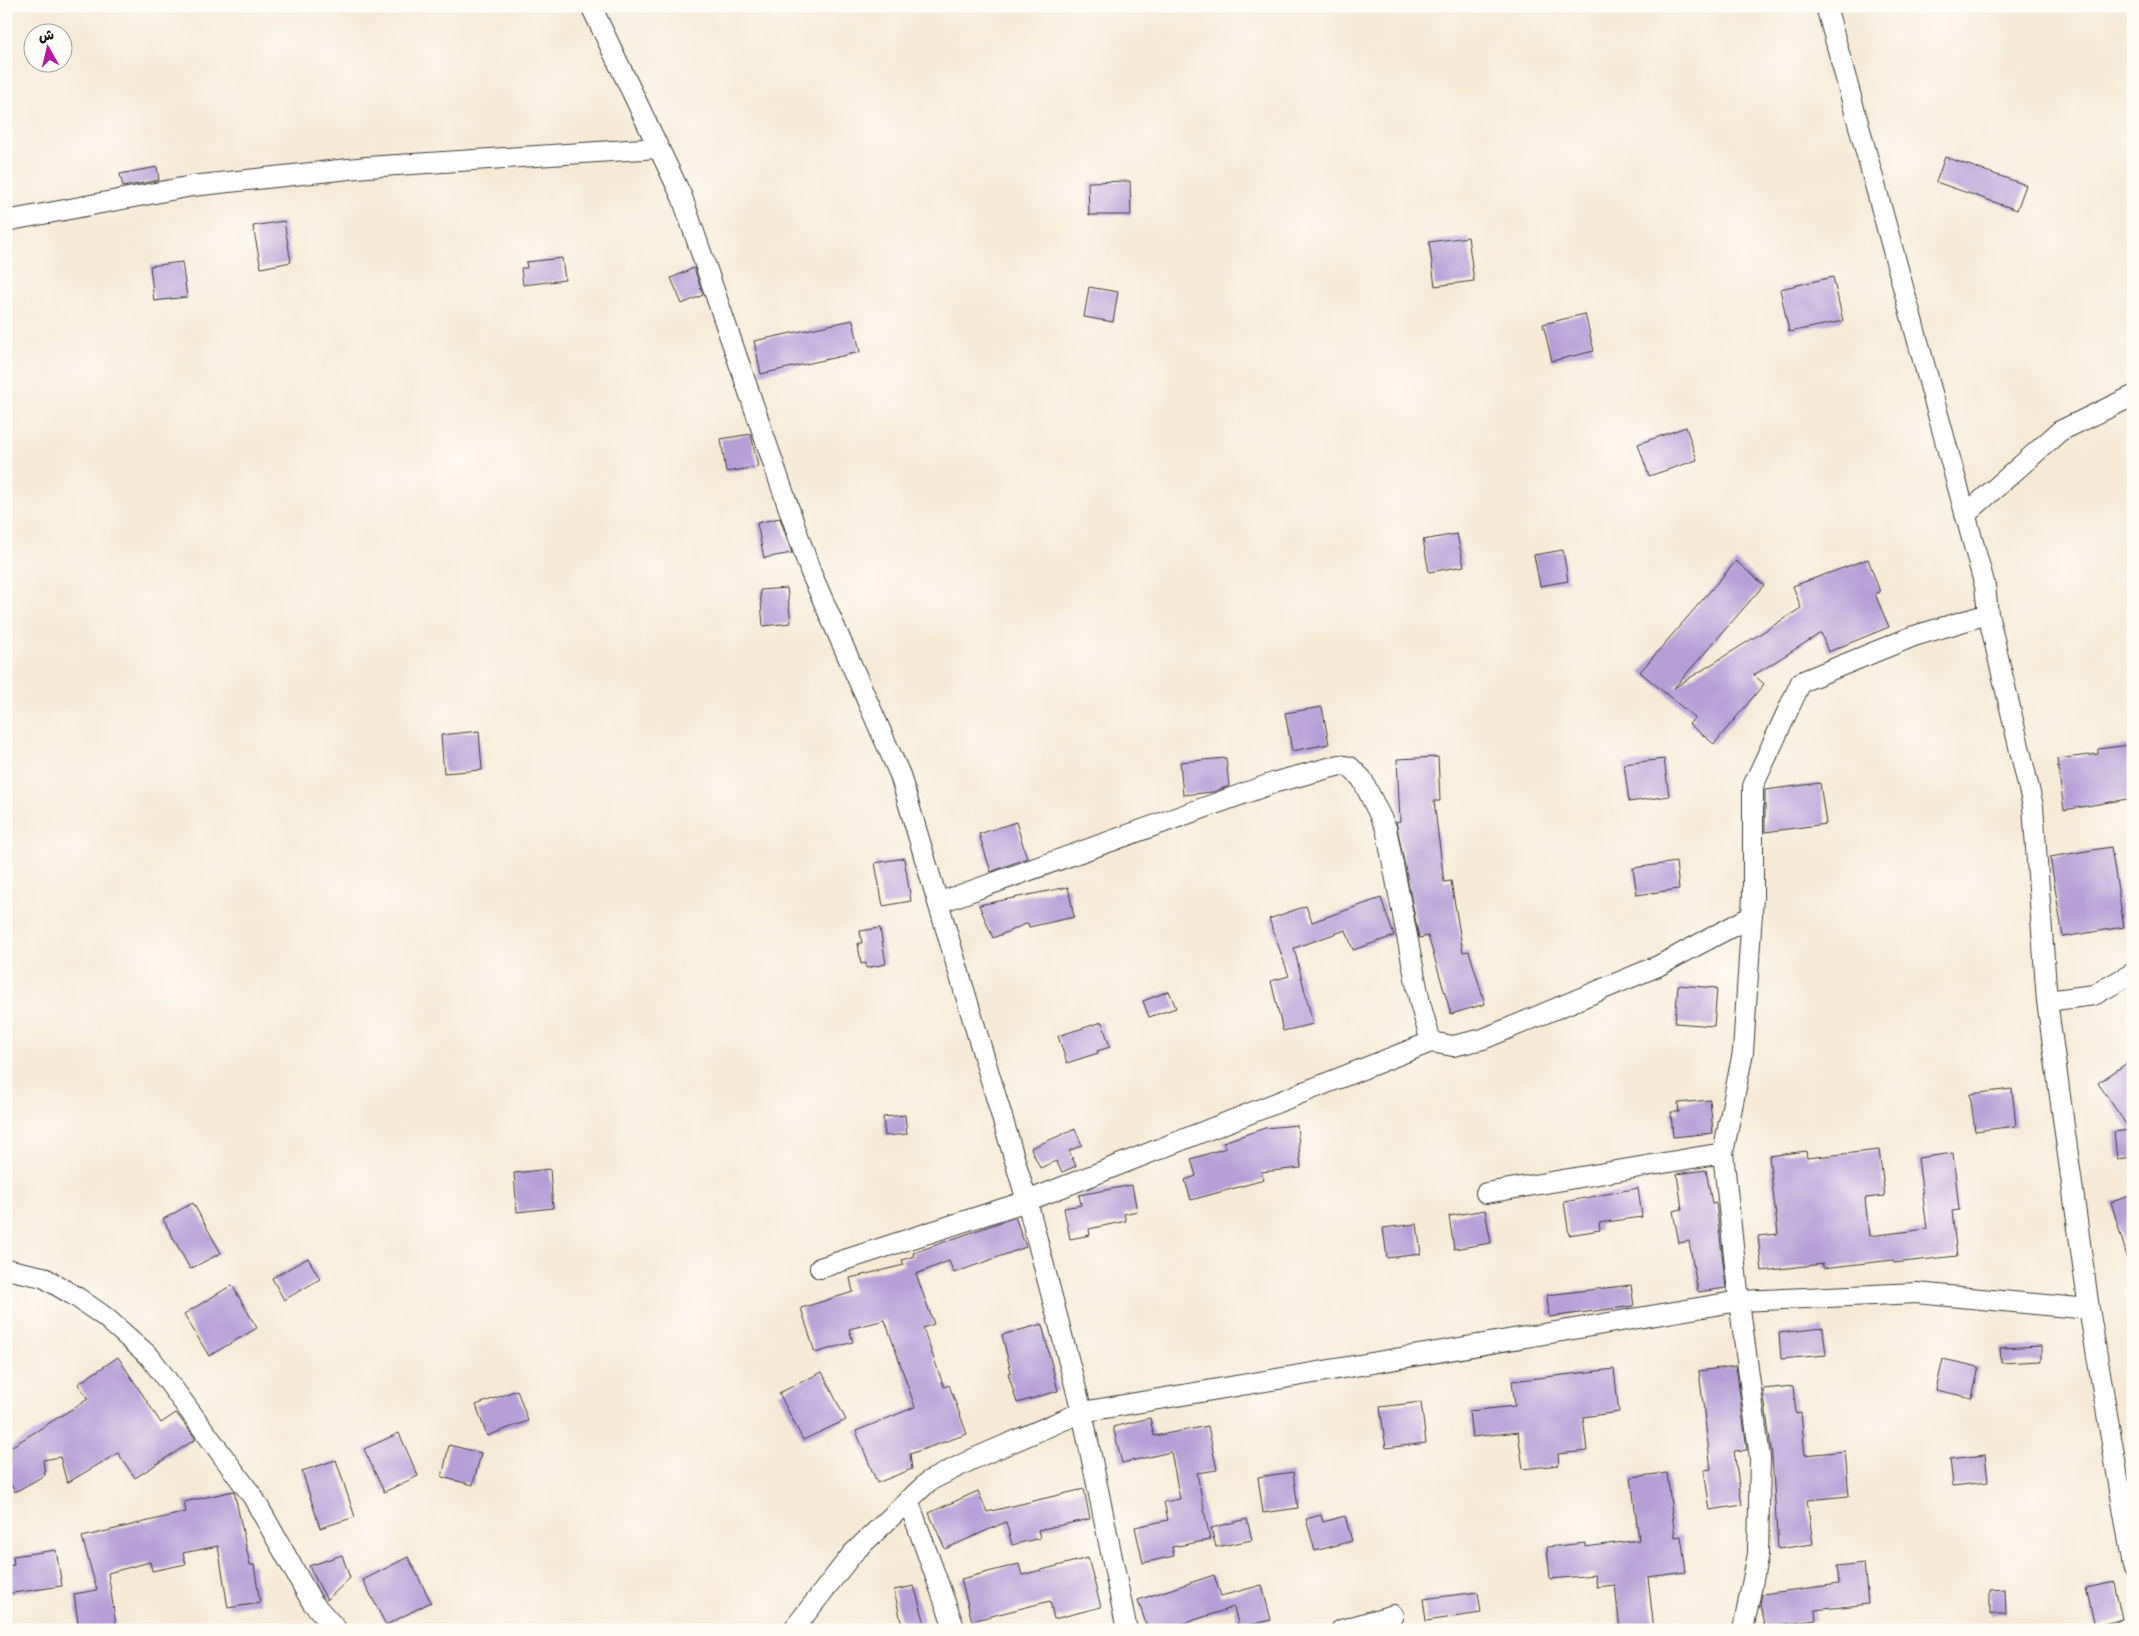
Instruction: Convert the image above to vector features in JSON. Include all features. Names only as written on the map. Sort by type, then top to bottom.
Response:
[{"type":"street","points":[[591,6],[682,197],[811,573],[900,775],[1027,1201],[1082,1412],[1127,1630]]},
{"type":"street","points":[[1826,6],[1985,586],[1988,614],[2033,806],[2047,1000],[2089,1309],[2133,1566]]},
{"type":"street","points":[[6,221],[192,186],[367,167],[658,148]]},
{"type":"street","points":[[1965,515],[2060,431],[2133,396]]},
{"type":"street","points":[[1743,1630],[1758,1554],[1760,1458],[1739,1301],[1723,1153],[1743,1052],[1752,916],[1753,786],[1801,682],[1914,636],[1988,614]]},
{"type":"street","points":[[938,903],[1276,782],[1340,765],[1350,767],[1362,779],[1386,828],[1420,1003],[1431,1042]]},
{"type":"street","points":[[820,1268],[1027,1201],[1431,1042],[1453,1046],[1483,1039],[1658,966],[1752,916]]},
{"type":"street","points":[[2047,1000],[2094,994],[2133,973]]},
{"type":"street","points":[[1486,1193],[1723,1153]]},
{"type":"street","points":[[6,1268],[43,1277],[78,1298],[111,1322],[150,1358],[253,1497],[312,1602],[337,1630]]},
{"type":"street","points":[[793,1630],[853,1553],[929,1481],[973,1459],[1082,1412],[1739,1301],[1918,1293],[2089,1309]]},
{"type":"street","points":[[908,1500],[955,1630]]},
{"type":"street","points":[[1341,1630],[1393,1615]]},
{"type":"building","points":[[1945,157],[2026,185],[2017,210],[1936,182]]},
{"type":"building","points":[[157,167],[159,180],[123,187],[120,174]]},
{"type":"building","points":[[1130,181],[1131,215],[1089,215],[1088,182]]},
{"type":"building","points":[[284,221],[291,262],[261,268],[253,226]]},
{"type":"building","points":[[1468,237],[1474,281],[1435,286],[1429,242]]},
{"type":"building","points":[[562,258],[565,280],[523,285],[521,268],[527,268],[526,262]]},
{"type":"building","points":[[182,262],[187,297],[154,301],[150,266]]},
{"type":"building","points":[[694,268],[703,295],[682,304],[671,278]]},
{"type":"building","points":[[1833,277],[1843,321],[1789,332],[1780,289]]},
{"type":"building","points":[[1089,287],[1118,292],[1113,322],[1084,317]]},
{"type":"building","points":[[1585,314],[1594,351],[1552,361],[1543,324]]},
{"type":"building","points":[[853,320],[860,352],[761,374],[754,341]]},
{"type":"building","points":[[1686,427],[1697,460],[1649,476],[1638,444]]},
{"type":"building","points":[[751,434],[758,467],[726,472],[721,439]]},
{"type":"building","points":[[780,518],[792,553],[764,558],[757,523]]},
{"type":"building","points":[[1457,534],[1464,566],[1429,572],[1423,540]]},
{"type":"building","points":[[1563,550],[1568,581],[1540,586],[1534,555]]},
{"type":"building","points":[[1868,559],[1880,592],[1875,594],[1889,627],[1828,652],[1821,633],[1754,675],[1764,684],[1714,744],[1689,724],[1695,718],[1640,672],[1736,561],[1764,585],[1674,688],[1801,608],[1793,586]]},
{"type":"building","points":[[787,588],[791,623],[763,626],[760,590]]},
{"type":"building","points":[[1322,707],[1329,744],[1292,751],[1285,713]]},
{"type":"building","points":[[479,731],[482,770],[444,773],[441,735]]},
{"type":"building","points":[[2129,745],[2133,773],[2133,798],[2064,810],[2057,759],[2098,754],[2098,749]]},
{"type":"building","points":[[1438,757],[1440,801],[1434,801],[1444,882],[1451,881],[1463,952],[1469,951],[1485,1004],[1451,1014],[1428,936],[1419,938],[1396,822],[1400,821],[1397,759]]},
{"type":"building","points":[[1226,758],[1229,786],[1213,792],[1183,795],[1180,762]]},
{"type":"building","points":[[1664,759],[1669,796],[1629,802],[1624,764]]},
{"type":"building","points":[[1820,783],[1826,824],[1765,832],[1765,790]]},
{"type":"building","points":[[1016,822],[1027,858],[991,872],[979,834]]},
{"type":"building","points":[[2111,847],[2124,927],[2063,937],[2050,857]]},
{"type":"building","points":[[904,858],[911,901],[883,906],[875,863]]},
{"type":"building","points":[[1676,862],[1679,889],[1637,895],[1633,868]]},
{"type":"building","points":[[1068,887],[1074,917],[1029,927],[1028,923],[993,938],[979,905]]},
{"type":"building","points":[[1381,898],[1394,936],[1353,950],[1346,930],[1294,948],[1313,1024],[1283,1031],[1271,981],[1289,976],[1269,919],[1306,906],[1312,922]]},
{"type":"building","points":[[880,928],[886,964],[866,968],[866,963],[861,964],[858,943],[862,943],[860,931]]},
{"type":"building","points":[[1678,985],[1717,988],[1714,1026],[1675,1023]]},
{"type":"building","points":[[1169,991],[1176,1008],[1149,1017],[1143,1001]]},
{"type":"building","points":[[1102,1022],[1110,1047],[1067,1063],[1058,1036]]},
{"type":"building","points":[[2133,1059],[2133,1157],[2117,1159],[2114,1132],[2130,1130],[2098,1083]]},
{"type":"building","points":[[2012,1089],[2016,1126],[1975,1131],[1970,1094]]},
{"type":"building","points":[[1710,1100],[1713,1133],[1673,1137],[1671,1112],[1679,1112],[1678,1103]]},
{"type":"building","points":[[905,1115],[907,1134],[885,1136],[883,1117]]},
{"type":"building","points":[[1297,1125],[1301,1168],[1261,1172],[1264,1180],[1191,1200],[1185,1180],[1196,1176],[1191,1159],[1226,1148],[1223,1142],[1265,1128]]},
{"type":"building","points":[[1075,1129],[1082,1145],[1069,1151],[1076,1166],[1062,1172],[1056,1161],[1040,1168],[1031,1148]]},
{"type":"building","points":[[1879,1150],[1885,1196],[1865,1198],[1869,1236],[1927,1229],[1918,1158],[1953,1153],[1959,1210],[1952,1211],[1957,1256],[1894,1263],[1893,1260],[1823,1268],[1823,1264],[1762,1271],[1758,1236],[1778,1234],[1769,1156],[1806,1151],[1807,1158]]},
{"type":"building","points":[[550,1169],[553,1208],[517,1212],[514,1173]]},
{"type":"building","points":[[1706,1170],[1712,1204],[1716,1203],[1726,1288],[1698,1292],[1689,1241],[1679,1243],[1673,1211],[1682,1209],[1677,1174]]},
{"type":"building","points":[[1132,1185],[1137,1211],[1124,1214],[1126,1221],[1089,1229],[1090,1235],[1070,1239],[1064,1208],[1081,1205],[1079,1195]]},
{"type":"building","points":[[1638,1188],[1642,1217],[1599,1223],[1600,1230],[1569,1235],[1564,1202]]},
{"type":"building","points":[[2133,1195],[2133,1259],[2128,1260],[2111,1202]]},
{"type":"building","points":[[193,1203],[221,1253],[190,1269],[163,1219]]},
{"type":"building","points":[[1485,1210],[1491,1243],[1454,1249],[1449,1216]]},
{"type":"building","points":[[1015,1217],[1026,1247],[954,1273],[949,1261],[916,1274],[934,1324],[923,1328],[944,1387],[949,1385],[967,1434],[910,1454],[912,1469],[877,1483],[856,1431],[915,1407],[885,1320],[849,1329],[853,1342],[815,1353],[801,1308],[853,1292],[850,1278],[904,1265],[902,1260],[914,1256],[913,1253]]},
{"type":"building","points":[[1417,1224],[1421,1254],[1387,1258],[1383,1228]]},
{"type":"building","points":[[308,1258],[320,1279],[284,1300],[272,1278]]},
{"type":"building","points":[[232,1285],[257,1328],[209,1356],[184,1314]]},
{"type":"building","points":[[1631,1285],[1634,1306],[1549,1317],[1547,1295]]},
{"type":"building","points":[[1042,1324],[1058,1391],[1017,1403],[1008,1373],[1011,1372],[1002,1335]]},
{"type":"building","points":[[1823,1328],[1826,1355],[1781,1359],[1779,1333]]},
{"type":"building","points":[[2041,1346],[2041,1361],[2001,1363],[2000,1348]]},
{"type":"building","points":[[118,1357],[161,1423],[176,1413],[196,1439],[135,1478],[118,1453],[67,1483],[60,1457],[43,1460],[45,1475],[15,1492],[6,1476],[6,1450],[88,1399],[78,1384]]},
{"type":"building","points":[[1943,1359],[1979,1367],[1972,1398],[1936,1390]]},
{"type":"building","points":[[1736,1366],[1747,1450],[1734,1451],[1742,1505],[1710,1510],[1704,1470],[1711,1469],[1699,1371]]},
{"type":"building","points":[[1614,1369],[1619,1412],[1583,1417],[1587,1451],[1558,1454],[1559,1465],[1523,1469],[1518,1432],[1472,1437],[1469,1411],[1515,1406],[1512,1381]]},
{"type":"building","points":[[822,1372],[846,1420],[803,1440],[779,1393]]},
{"type":"building","points":[[1793,1386],[1796,1414],[1801,1413],[1805,1455],[1845,1451],[1849,1496],[1807,1500],[1813,1544],[1778,1549],[1772,1456],[1763,1389]]},
{"type":"building","points":[[517,1390],[528,1421],[487,1436],[476,1405]]},
{"type":"building","points":[[1421,1402],[1426,1443],[1386,1448],[1380,1407]]},
{"type":"building","points":[[1150,1418],[1154,1436],[1208,1426],[1217,1470],[1197,1473],[1210,1540],[1172,1547],[1174,1556],[1143,1563],[1135,1527],[1168,1520],[1164,1502],[1180,1499],[1171,1452],[1122,1463],[1113,1427]]},
{"type":"building","points":[[399,1433],[418,1476],[384,1492],[364,1449]]},
{"type":"building","points":[[449,1445],[481,1453],[473,1485],[442,1477]]},
{"type":"building","points":[[1985,1455],[1988,1482],[1953,1486],[1950,1459]]},
{"type":"building","points":[[336,1460],[355,1517],[320,1528],[302,1471]]},
{"type":"building","points":[[1293,1472],[1298,1508],[1263,1513],[1258,1477]]},
{"type":"building","points":[[1667,1473],[1675,1537],[1681,1536],[1686,1572],[1648,1577],[1654,1630],[1620,1630],[1615,1585],[1597,1587],[1595,1575],[1550,1579],[1547,1547],[1585,1543],[1585,1547],[1639,1540],[1631,1477]]},
{"type":"building","points":[[1084,1489],[1090,1519],[1038,1530],[1040,1538],[1012,1545],[1006,1522],[945,1549],[929,1513],[978,1491],[987,1512]]},
{"type":"building","points":[[234,1491],[250,1565],[254,1565],[260,1603],[228,1608],[218,1546],[183,1553],[186,1564],[152,1571],[150,1562],[108,1573],[116,1624],[79,1630],[74,1594],[97,1590],[82,1537],[186,1512],[184,1502]]},
{"type":"building","points":[[1321,1515],[1323,1522],[1345,1516],[1352,1541],[1315,1551],[1306,1519]]},
{"type":"building","points":[[1247,1519],[1252,1540],[1216,1547],[1211,1528]]},
{"type":"building","points":[[56,1550],[62,1586],[6,1594],[6,1566],[14,1565],[13,1556]]},
{"type":"building","points":[[342,1555],[350,1578],[327,1600],[309,1566]]},
{"type":"building","points":[[408,1557],[431,1602],[386,1625],[363,1580]]},
{"type":"building","points":[[1088,1558],[1101,1607],[1054,1619],[1050,1601],[972,1621],[961,1579],[1019,1564],[1022,1575]]},
{"type":"building","points":[[1864,1563],[1868,1604],[1815,1610],[1816,1620],[1764,1627],[1760,1603],[1762,1594],[1839,1584],[1837,1566]]},
{"type":"building","points":[[1214,1575],[1221,1596],[1262,1585],[1271,1620],[1239,1628],[1234,1607],[1164,1630],[1148,1630],[1138,1600]]},
{"type":"building","points":[[2114,1582],[2122,1619],[2095,1626],[2086,1588]]},
{"type":"building","points":[[914,1586],[927,1630],[903,1630],[894,1590]]},
{"type":"building","points":[[2005,1589],[2006,1614],[1990,1614],[1990,1590]]},
{"type":"building","points":[[1478,1592],[1481,1613],[1426,1621],[1423,1599]]}]
